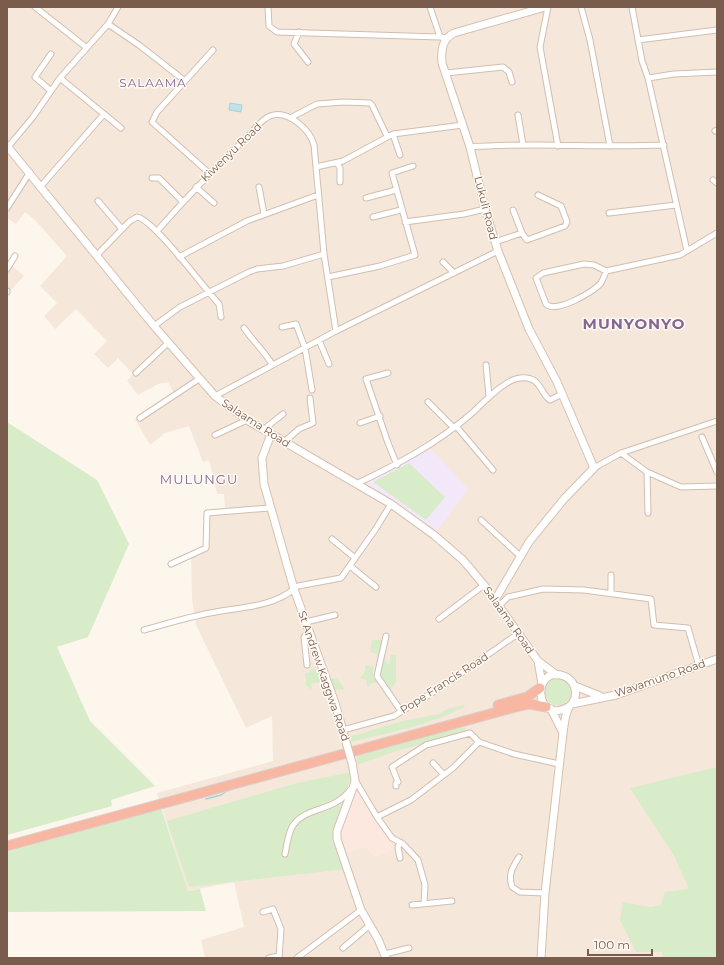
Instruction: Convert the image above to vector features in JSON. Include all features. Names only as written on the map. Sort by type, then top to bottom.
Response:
[{"type":"highway","points":[[7,846],[115,813],[521,699],[534,693],[541,686]]},
{"type":"highway","points":[[7,839],[115,813],[512,708],[529,704],[548,708]]},
{"type":"street","points":[[35,7],[86,48]]},
{"type":"street","points":[[268,7],[268,23],[271,28],[277,32],[443,38],[460,31],[541,8]]},
{"type":"street","points":[[430,7],[443,38]]},
{"type":"street","points":[[548,7],[540,46],[558,146]]},
{"type":"street","points":[[581,7],[590,40],[610,146]]},
{"type":"street","points":[[632,7],[638,40],[664,145],[687,251]]},
{"type":"street","points":[[8,147],[34,117],[60,78],[108,24],[115,8]]},
{"type":"street","points":[[108,24],[139,44],[185,80]]},
{"type":"street","points":[[638,40],[717,30]]},
{"type":"street","points":[[299,32],[294,44],[308,62]]},
{"type":"street","name":"Lukuli Road","points":[[443,38],[442,56],[446,73],[470,147],[485,209],[498,251],[529,329],[562,394],[594,468]]},
{"type":"street","points":[[209,173],[152,122],[157,112],[214,50]]},
{"type":"street","points":[[51,54],[35,77],[51,91]]},
{"type":"street","points":[[446,73],[503,67],[509,72],[512,82]]},
{"type":"street","points":[[648,78],[674,74],[717,72]]},
{"type":"street","points":[[60,78],[120,128]]},
{"type":"street","points":[[336,331],[324,254],[314,145],[310,136],[302,127],[290,118],[317,104],[344,102],[370,104],[372,105],[387,136]]},
{"type":"street","points":[[41,186],[104,114]]},
{"type":"street","name":"Kiwenyu Road","points":[[157,231],[209,173],[267,118],[280,115],[290,118]]},
{"type":"street","points":[[518,115],[523,145]]},
{"type":"street","points":[[316,166],[338,163],[393,134],[463,125]]},
{"type":"street","points":[[393,134],[400,155]]},
{"type":"street","points":[[470,147],[523,145],[664,145]]},
{"type":"street","name":"Salaama Road","points":[[8,147],[30,172],[96,256],[168,343],[216,396],[247,420],[391,504],[448,547],[484,585],[538,661],[557,675]]},
{"type":"street","points":[[338,163],[340,168],[340,182]]},
{"type":"street","points":[[328,277],[380,266],[415,255],[401,210],[393,172],[412,166]]},
{"type":"street","points":[[8,206],[30,172]]},
{"type":"street","points":[[152,178],[159,178],[183,202]]},
{"type":"street","points":[[196,187],[214,203]]},
{"type":"street","points":[[259,187],[264,214]]},
{"type":"street","points":[[366,198],[396,190]]},
{"type":"street","points":[[513,210],[522,233],[527,240],[566,225],[561,206],[538,194]]},
{"type":"street","points":[[178,257],[241,224],[264,214],[318,195]]},
{"type":"street","points":[[98,202],[122,229]]},
{"type":"street","points":[[609,213],[676,205]]},
{"type":"street","points":[[405,222],[464,214],[485,209]]},
{"type":"street","points":[[373,217],[401,210]]},
{"type":"street","points":[[96,256],[122,229],[137,218],[144,219],[157,231],[219,304],[222,317]]},
{"type":"street","points":[[495,242],[522,233]]},
{"type":"street","points":[[606,271],[601,283],[594,289],[553,308],[546,304],[536,278],[543,273],[584,264],[594,265],[606,271],[680,255],[717,233]]},
{"type":"street","points":[[216,396],[272,364],[336,331],[498,251]]},
{"type":"street","points":[[154,326],[171,312],[256,269],[282,266],[324,254]]},
{"type":"street","points":[[7,269],[15,256]]},
{"type":"street","points":[[443,262],[454,273]]},
{"type":"street","points":[[282,327],[296,324],[305,348],[312,390]]},
{"type":"street","points":[[244,328],[252,340],[263,350],[272,364]]},
{"type":"street","points":[[319,340],[329,364]]},
{"type":"street","points":[[136,373],[168,343]]},
{"type":"street","points":[[486,365],[489,396]]},
{"type":"street","points":[[388,372],[366,379],[397,465]]},
{"type":"street","points":[[356,484],[397,465],[437,442],[489,396],[518,378],[530,379],[539,384],[550,400],[562,394]]},
{"type":"street","points":[[140,418],[199,379]]},
{"type":"street","points":[[284,442],[299,430],[313,423],[310,398]]},
{"type":"street","points":[[428,402],[455,427],[493,470]]},
{"type":"street","points":[[264,430],[283,414]]},
{"type":"street","points":[[360,423],[380,416]]},
{"type":"street","points":[[215,435],[247,420]]},
{"type":"street","points":[[497,603],[520,556],[564,499],[594,468],[621,453],[717,421]]},
{"type":"street","name":"St Andrew Kaggwa Road","points":[[271,434],[264,450],[262,464],[263,477],[270,508],[294,588],[335,703],[352,763],[355,782]]},
{"type":"street","points":[[702,437],[717,472]]},
{"type":"street","points":[[621,453],[647,472],[683,488],[717,486]]},
{"type":"street","points":[[647,472],[648,513]]},
{"type":"street","points":[[144,630],[200,615],[267,602],[281,597],[294,588],[339,580],[374,532],[391,504]]},
{"type":"street","points":[[171,564],[206,548],[207,513],[270,508]]},
{"type":"street","points":[[481,520],[520,556]]},
{"type":"street","points":[[332,540],[355,558]]},
{"type":"street","points":[[350,566],[376,587]]},
{"type":"street","points":[[611,575],[611,593]]},
{"type":"street","points":[[439,619],[484,585]]},
{"type":"street","points":[[497,603],[508,597],[543,589],[584,590],[651,598],[654,625],[688,628],[699,666]]},
{"type":"street","points":[[306,622],[335,615]]},
{"type":"street","points":[[307,665],[304,637],[309,631]]},
{"type":"street","name":"Pope Francis Road","points":[[343,733],[385,720],[401,711],[440,688],[519,633]]},
{"type":"street","points":[[386,636],[377,676],[401,711]]},
{"type":"street","name":"Wavamuno Road","points":[[570,705],[602,696],[616,695],[717,659]]},
{"type":"street","name":"Salaama Road","points":[[538,661],[541,686]]},
{"type":"street","points":[[541,958],[545,893],[563,733],[570,705],[576,695],[574,686],[568,678],[557,675],[547,678],[541,686],[540,698],[563,733]]},
{"type":"street","name":"Wavamuno Road","points":[[574,686],[602,696]]},
{"type":"street","points":[[548,708],[560,711],[570,705]]},
{"type":"street","points":[[396,786],[396,783],[398,782],[392,767],[426,745],[470,733],[479,742],[514,754],[559,764]]},
{"type":"street","points":[[377,817],[411,800],[444,775],[479,742]]},
{"type":"street","points":[[433,763],[444,775]]},
{"type":"street","points":[[355,782],[392,838],[400,842],[418,860],[425,885],[424,903]]},
{"type":"street","points":[[284,854],[293,824],[299,818],[338,803],[344,799],[355,782]]},
{"type":"street","points":[[355,782],[337,831],[337,839],[361,910],[386,956],[409,948]]},
{"type":"street","points":[[400,842],[398,847],[400,858]]},
{"type":"street","points":[[519,857],[510,873],[512,887],[520,892],[545,893]]},
{"type":"street","points":[[412,905],[452,901]]},
{"type":"street","points":[[263,912],[273,910],[280,924],[279,957],[269,958]]},
{"type":"street","points":[[297,958],[304,956],[361,910]]},
{"type":"street","points":[[343,948],[370,925]]},
{"type":"shaded area","points":[[7,7],[717,7],[717,958],[205,958],[201,940],[244,927],[234,882],[188,891],[157,793],[273,761],[272,716],[246,728],[196,625],[192,599],[191,553],[205,548],[206,511],[225,510],[224,494],[217,494],[209,460],[203,462],[189,426],[165,433],[150,445],[135,419],[175,395],[168,382],[158,384],[138,395],[127,381],[133,374],[118,358],[108,368],[94,354],[107,341],[76,309],[55,329],[44,316],[57,303],[40,286],[67,256],[35,220],[25,212],[16,224],[7,218]]},
{"type":"shaded area","points":[[7,261],[24,276],[7,294]]},
{"type":"shaded area","points":[[431,449],[468,489],[436,532],[365,482]]},
{"type":"shaded area","points":[[356,788],[358,788],[375,818],[395,848],[376,857],[365,847],[344,854],[339,844],[339,831]]},
{"type":"green space","points":[[7,422],[97,480],[129,544],[88,637],[57,647],[90,721],[155,786],[111,800],[112,806],[7,835]]},
{"type":"green space","points":[[409,463],[445,497],[426,520],[373,482]]},
{"type":"green space","points":[[372,640],[383,640],[379,655],[370,652]]},
{"type":"green space","points":[[391,654],[396,655],[396,682],[390,690],[377,676],[380,659],[384,659],[389,665]]},
{"type":"green space","points":[[366,665],[373,667],[373,678],[379,683],[372,683],[368,687],[366,682],[367,680],[359,678],[364,674]]},
{"type":"green space","points":[[312,668],[321,673],[324,681],[311,684],[312,688],[310,689],[306,685],[305,673],[308,673]]},
{"type":"green space","points":[[333,678],[337,679],[345,689],[335,690],[330,680]]},
{"type":"green space","points":[[558,679],[567,683],[571,692],[567,701],[558,705],[549,701],[545,692],[549,683]]},
{"type":"green space","points":[[464,705],[465,707],[423,724],[350,742],[349,737],[402,721],[439,714],[447,709]]},
{"type":"green space","points":[[465,728],[466,732],[393,752],[357,765],[357,756],[454,729]]},
{"type":"green space","points":[[717,767],[717,958],[663,958],[662,952],[636,952],[620,920],[623,902],[651,907],[661,905],[665,892],[689,889],[674,856],[630,788]]},
{"type":"green space","points":[[352,772],[332,841],[346,869],[189,887],[167,821],[297,783]]},
{"type":"green space","points":[[161,808],[188,891],[200,889],[206,911],[7,912],[7,852]]},
{"type":"water","points":[[230,103],[242,105],[241,112],[229,110]]},
{"type":"waterway","points":[[206,799],[221,795],[228,790]]},
{"type":"district","name":"SALAAMA","points":[[153,82]]},
{"type":"district","name":"MUNYONYO","points":[[634,323]]},
{"type":"district","name":"MULUNGU","points":[[199,479]]}]
